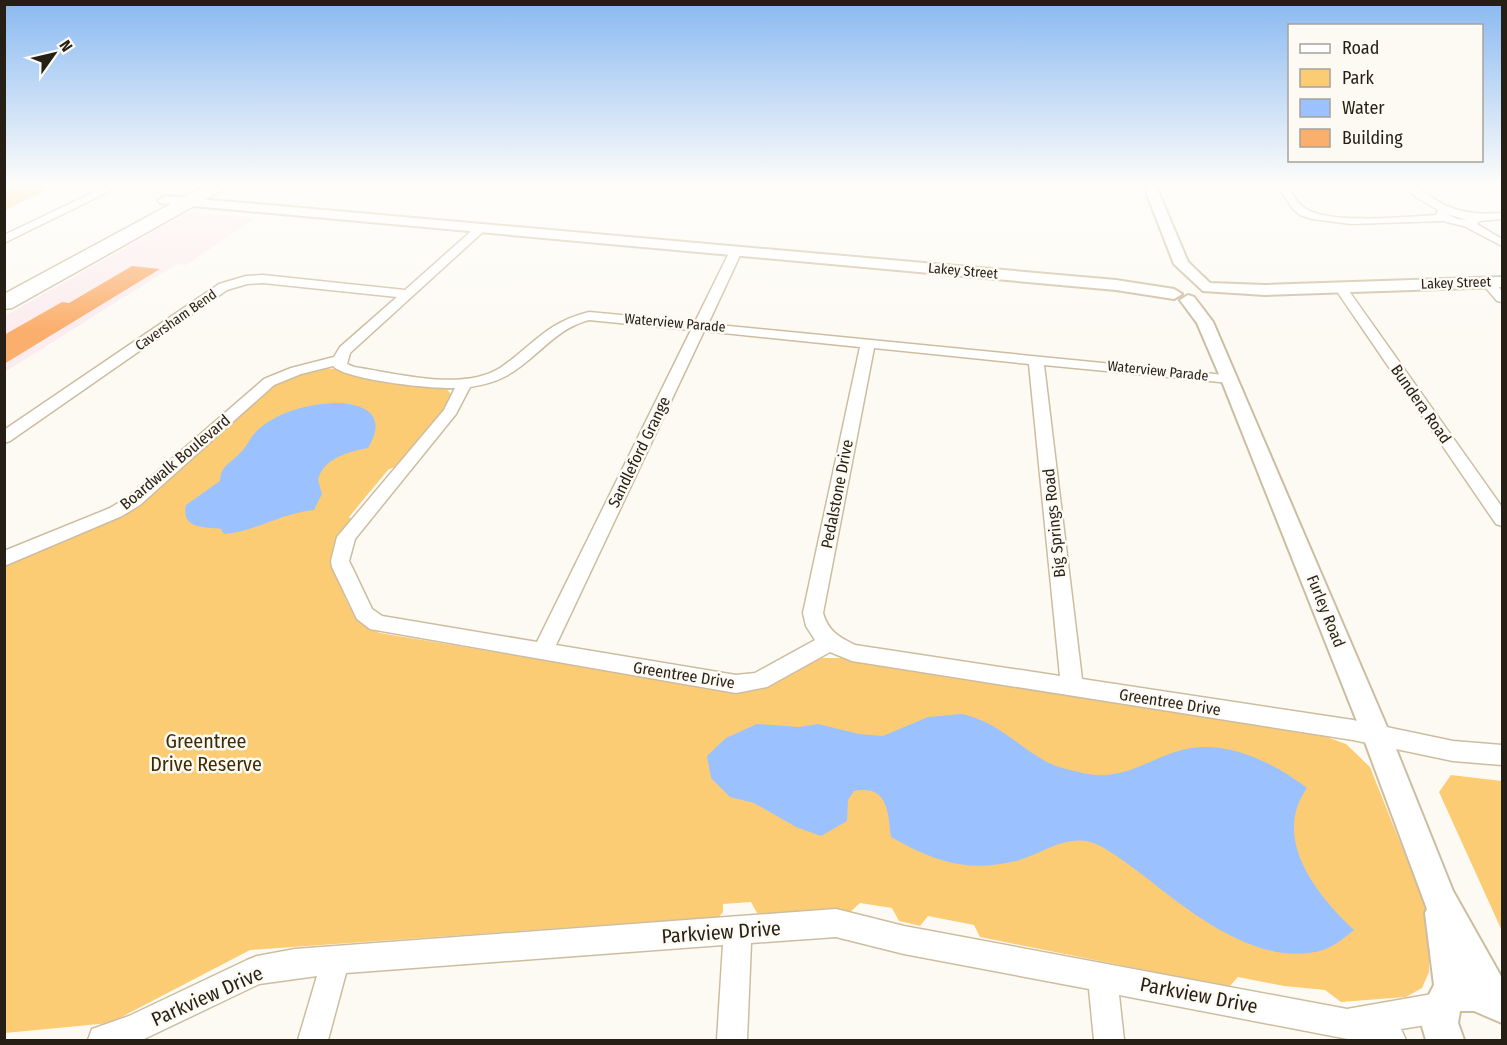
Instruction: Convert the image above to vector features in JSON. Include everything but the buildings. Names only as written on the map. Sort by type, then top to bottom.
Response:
[{"type":"main road","points":[[4,288],[105,233]]},
{"type":"main road","points":[[4,303],[133,233]]},
{"type":"street","points":[[4,240],[19,233]]},
{"type":"street","points":[[340,360],[345,350],[476,233]]},
{"type":"street","name":"Lakey Street","points":[[536,233],[1178,290],[1189,282],[1208,298],[1265,290],[1495,282]]},
{"type":"street","name":"Furley Road","points":[[1169,233],[1181,264],[1208,298],[1230,379],[1376,734],[1441,902],[1499,1003]]},
{"type":"street","points":[[1488,233],[1503,243]]},
{"type":"street","name":"Sandleford Grange","points":[[542,652],[736,250]]},
{"type":"street","points":[[1178,290],[1181,264]]},
{"type":"street","name":"Caversham Bend","points":[[4,438],[223,287],[234,283],[263,279],[408,294]]},
{"type":"street","points":[[1495,282],[1503,298]]},
{"type":"street","name":"Bundera Road","points":[[1340,287],[1503,520]]},
{"type":"street","name":"Furley Road","points":[[1178,290],[1208,298]]},
{"type":"street","name":"Waterview Parade","points":[[340,360],[340,366],[350,371],[464,384],[486,380],[503,372],[560,324],[589,316],[1230,379]]},
{"type":"street","name":"Pedalstone Drive","points":[[829,642],[816,626],[813,612],[867,342]]},
{"type":"street","name":"Big Springs Road","points":[[1036,359],[1072,687]]},
{"type":"street","name":"Boardwalk Boulevard","points":[[4,560],[116,512],[134,501],[269,382],[296,371],[340,360]]},
{"type":"street","name":"Greentree Drive","points":[[464,384],[451,411],[346,537],[340,561],[364,614],[376,623],[727,683],[747,684],[769,677],[829,642],[838,649],[852,653],[1376,734],[1453,751],[1503,755]]},
{"type":"street","name":"Furley Road","points":[[1441,902],[1445,1014]]},
{"type":"street","name":"Parkview Drive","points":[[103,1041],[134,1029],[257,970],[295,963],[836,923],[904,940],[1346,1023],[1391,1041]]},
{"type":"street","points":[[732,1041],[738,930]]},
{"type":"street","points":[[313,1041],[336,959]]},
{"type":"street","points":[[1102,976],[1109,1041]]},
{"type":"street","name":"Furley Road","points":[[1445,1014],[1465,991],[1499,1003]]},
{"type":"street","name":"Parkview Drive","points":[[1346,1023],[1445,1014]]},
{"type":"shaded area","points":[[151,233],[234,233],[186,265],[177,264],[5,372],[5,316]]},
{"type":"green space","name":"Greentree Drive Reserve","points":[[320,368],[438,385],[445,387],[451,394],[449,403],[399,465],[388,470],[349,517],[353,521],[333,567],[349,606],[361,622],[369,628],[380,633],[738,692],[766,686],[822,658],[843,658],[1316,733],[1346,744],[1370,767],[1425,905],[1430,940],[1429,972],[1422,988],[1406,997],[1341,1002],[1325,990],[1284,986],[1238,977],[1229,987],[980,937],[974,925],[928,916],[920,926],[899,921],[892,908],[860,903],[850,912],[833,909],[760,914],[751,902],[723,904],[723,912],[719,917],[250,950],[110,1023],[5,1033],[4,566],[104,522],[275,385]]},
{"type":"green space","points":[[1451,775],[1502,781],[1502,931],[1439,792]]},
{"type":"water","points":[[339,403],[359,407],[372,415],[375,421],[373,438],[368,448],[345,454],[325,466],[318,480],[322,494],[314,510],[290,515],[235,533],[224,534],[221,529],[201,527],[190,523],[185,513],[186,505],[220,481],[224,468],[242,451],[262,426],[293,410]]},
{"type":"water","points":[[962,714],[997,728],[1050,763],[1088,774],[1122,772],[1175,752],[1210,747],[1245,754],[1278,769],[1307,788],[1297,807],[1294,827],[1296,846],[1303,865],[1326,900],[1354,930],[1323,950],[1299,954],[1274,952],[1227,934],[1182,905],[1118,857],[1090,842],[1061,843],[1016,861],[981,866],[966,865],[922,853],[891,837],[884,802],[874,792],[854,791],[848,800],[847,821],[821,836],[796,827],[754,803],[730,797],[711,778],[707,756],[726,738],[757,724],[799,727],[818,724],[859,734],[883,736],[928,717]]}]
